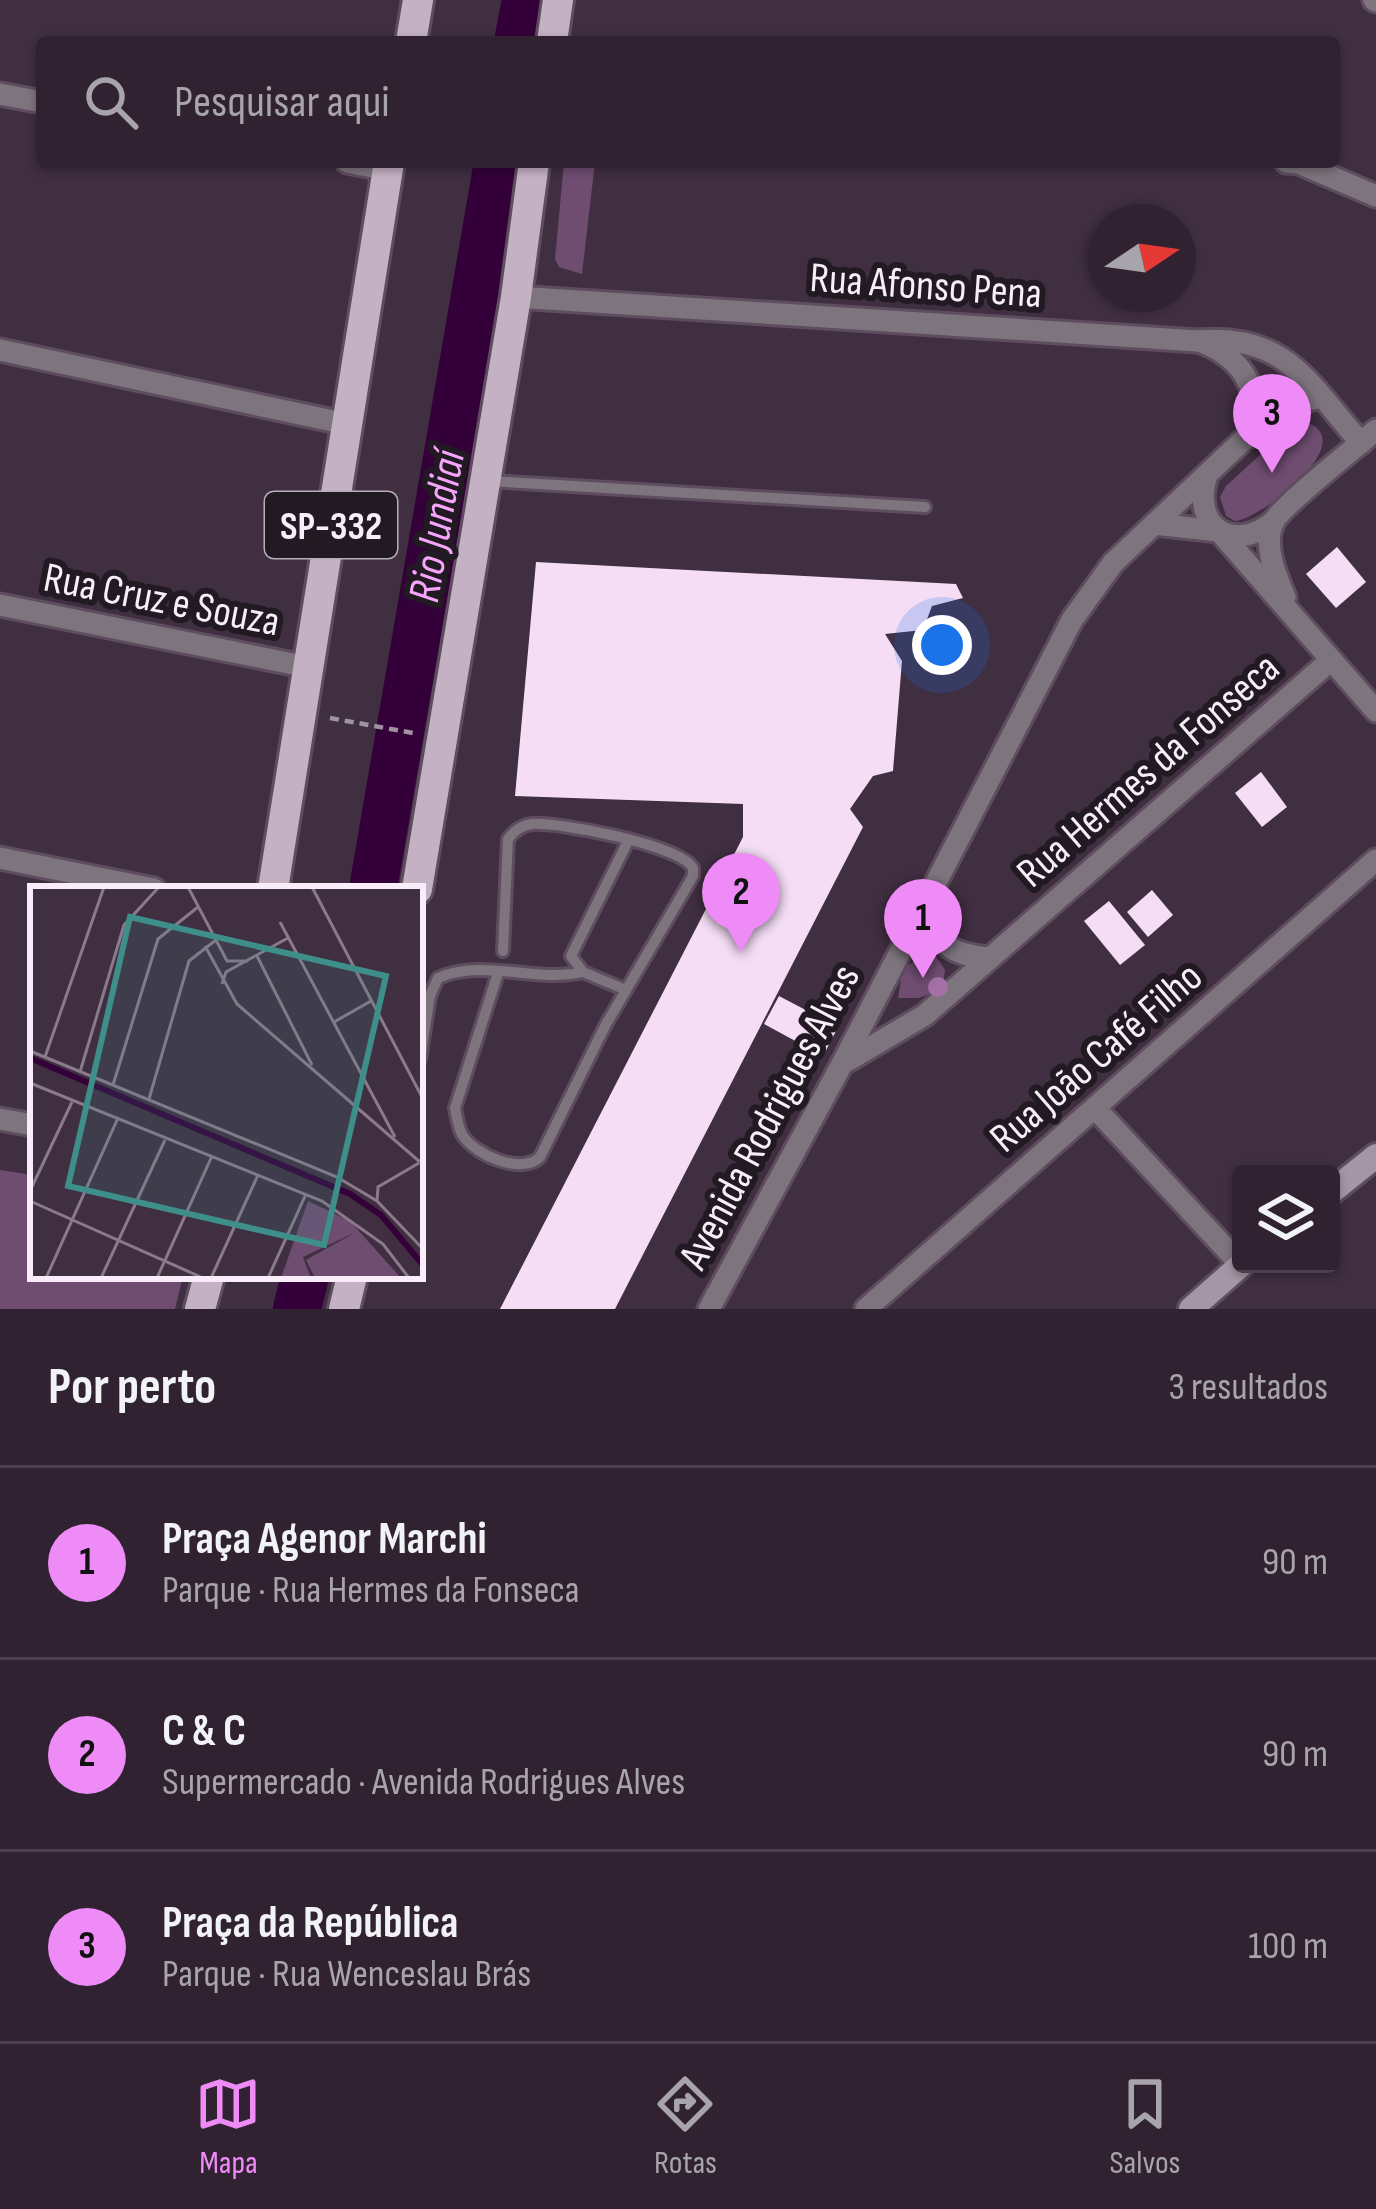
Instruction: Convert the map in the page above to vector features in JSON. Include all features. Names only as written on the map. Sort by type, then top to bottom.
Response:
[{"type":"main road","points":[[412,36],[418,0]]},
{"type":"main road","points":[[553,36],[558,0]]},
{"type":"main road","name":"SP-332","points":[[273,886],[389,168]]},
{"type":"main road","points":[[418,886],[534,168]]},
{"type":"main road","points":[[1340,1185],[1376,1156]]},
{"type":"main road","points":[[1191,1309],[1232,1273]]},
{"type":"main road","points":[[200,1309],[208,1279]]},
{"type":"main road","points":[[344,1309],[351,1279]]},
{"type":"street","points":[[0,94],[36,101]]},
{"type":"street","points":[[1311,168],[1376,196]]},
{"type":"street","name":"Rua Afonso Pena","points":[[516,297],[1198,340],[1227,338],[1255,343],[1293,364],[1321,397],[1368,436]]},
{"type":"street","points":[[1198,340],[1220,349],[1251,384],[1257,406],[1255,430]]},
{"type":"street","points":[[0,350],[347,424]]},
{"type":"street","name":"Avenida Rodrigues Alves","points":[[709,1309],[1072,620],[1114,563],[1255,430],[1295,403],[1321,397]]},
{"type":"street","points":[[1154,524],[1219,531],[1238,538],[1258,534],[1368,436]]},
{"type":"street","points":[[1206,477],[1200,496],[1205,516],[1376,711]]},
{"type":"street","points":[[1274,521],[1270,547],[1274,573],[1297,621]]},
{"type":"street","name":"Rua Cruz e Souza","points":[[0,605],[308,667]]},
{"type":"street","name":"Rua Hermes da Fonseca","points":[[842,1064],[925,1015],[1331,660]]},
{"type":"street","points":[[0,858],[139,886]]},
{"type":"street","name":"Rua João Café Filho","points":[[866,1309],[1376,860]]},
{"type":"street","points":[[927,898],[934,928],[947,948],[963,956],[989,958]]},
{"type":"street","points":[[1095,1108],[1232,1253]]},
{"type":"street","points":[[0,1119],[30,1125]]},
{"type":"lane","points":[[486,481],[925,507]]},
{"type":"lane","points":[[499,973],[455,1108],[459,1130],[468,1143],[518,1168],[531,1166],[541,1157],[626,990],[693,876],[693,868],[675,851],[629,839],[531,824],[515,830],[508,838],[503,951]]},
{"type":"lane","points":[[626,990],[583,972],[571,956],[629,839]]},
{"type":"lane","points":[[423,1040],[430,996],[438,978],[451,972],[563,976],[583,972]]},
{"type":"path","points":[[347,720],[423,735]]},
{"type":"shaded area","points":[[563,168],[594,168],[582,274],[559,267],[555,259]]},
{"type":"shaded area","points":[[1306,422],[1320,432],[1322,446],[1300,479],[1247,518],[1235,521],[1226,516],[1220,497],[1226,486],[1287,430]]},
{"type":"shaded area","points":[[936,956],[945,970],[942,990],[898,998],[903,968]]},
{"type":"shaded area","points":[[0,1170],[30,1175],[30,1279],[182,1279],[175,1309],[0,1309]]},
{"type":"building","points":[[1337,547],[1366,582],[1336,608],[1306,574]]},
{"type":"building","points":[[536,562],[956,584],[963,598],[932,606],[923,630],[885,634],[902,661],[893,771],[873,776],[850,809],[863,827],[615,1309],[500,1309],[743,837],[743,804],[515,796]]},
{"type":"building","points":[[1261,772],[1287,807],[1262,827],[1235,793]]},
{"type":"building","points":[[1152,890],[1173,915],[1148,937],[1127,912]]},
{"type":"building","points":[[1109,901],[1145,945],[1120,965],[1084,921]]},
{"type":"building","points":[[779,996],[838,1027],[823,1056],[764,1024]]},
{"type":"waterway","name":"Rio Jundiaí","points":[[519,36],[526,0]]},
{"type":"waterway","name":"Rio Jundiaí","points":[[374,886],[497,168]]},
{"type":"waterway","name":"Rio Jundiaí","points":[[297,1309],[304,1279]]},
{"type":"place","name":"Praça da República","points":[[1272,473]]},
{"type":"place","name":"C & C","points":[[741,952]]},
{"type":"place","name":"Praça Agenor Marchi","points":[[923,978]]}]
